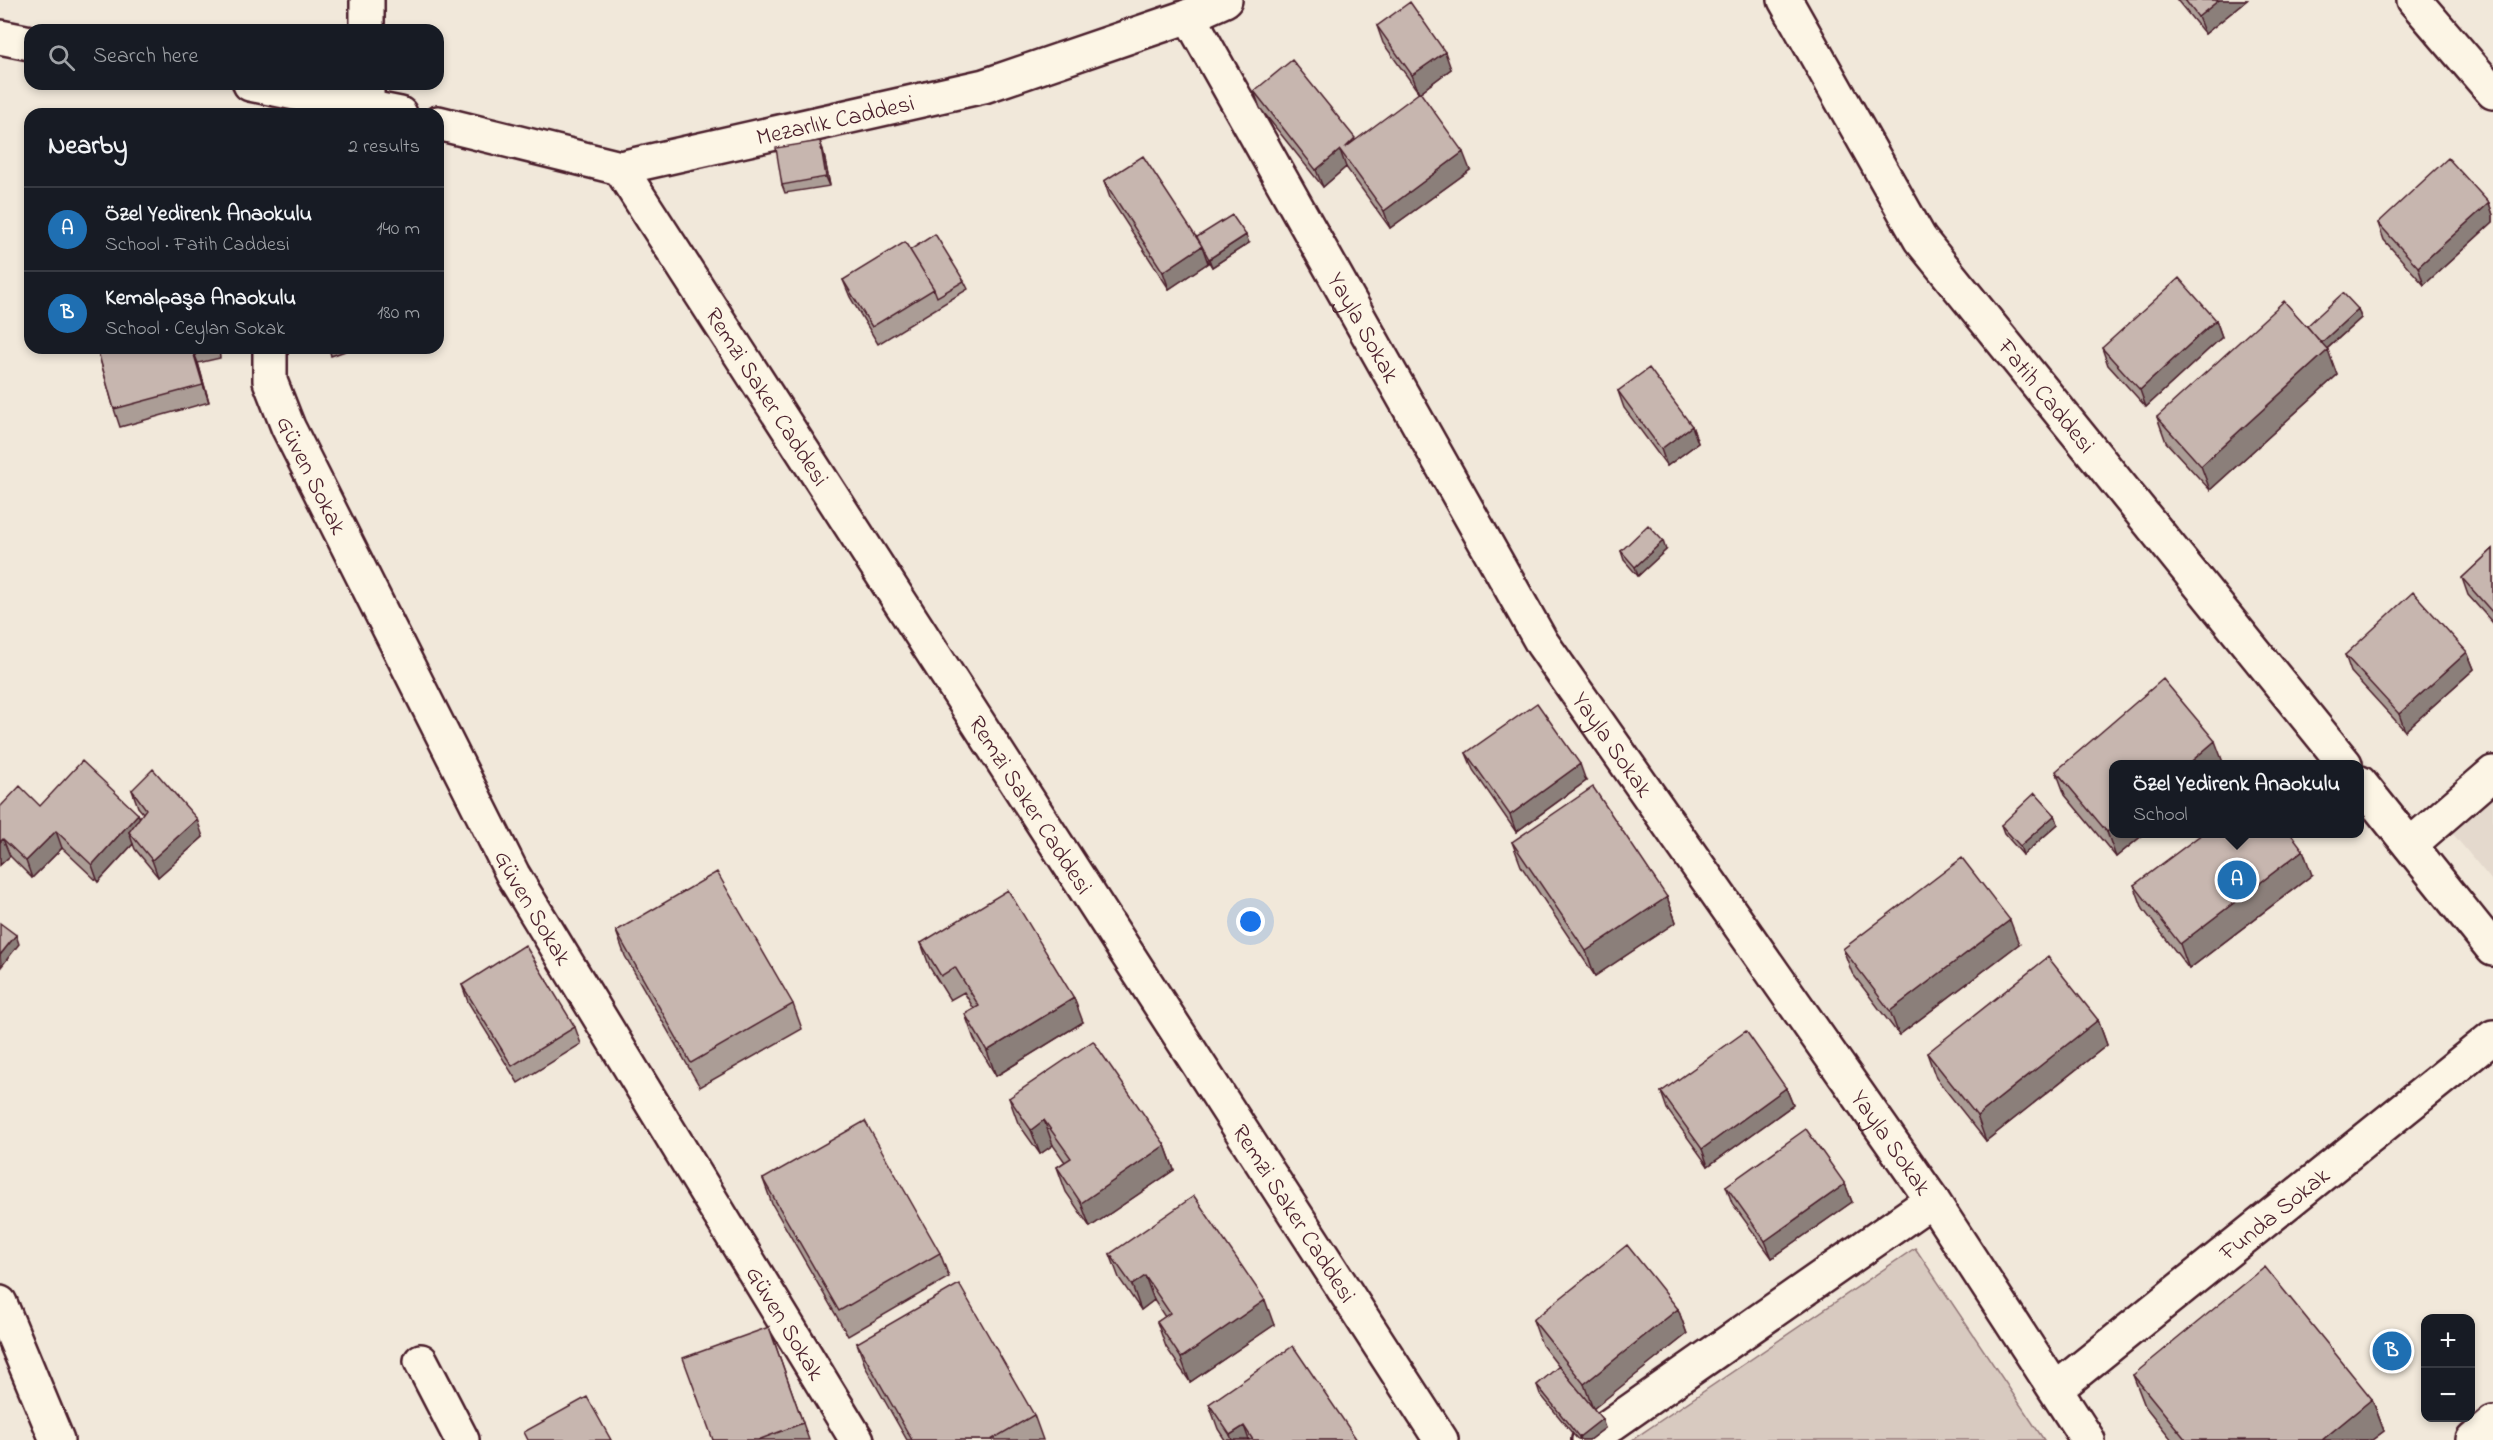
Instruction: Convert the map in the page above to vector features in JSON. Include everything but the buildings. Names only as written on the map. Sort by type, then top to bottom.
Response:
[{"type":"street","points":[[367,0],[367,24]]},
{"type":"street","name":"Mezarlık Caddesi","points":[[444,124],[620,168],[984,86],[1189,16],[1225,0]]},
{"type":"street","name":"Fatih Caddesi","points":[[1785,0],[1920,239],[2341,760]]},
{"type":"street","points":[[2414,0],[2493,92]]},
{"type":"street","name":"Yayla Sokak","points":[[1189,16],[1542,643],[1932,1200],[2088,1440]]},
{"type":"street","points":[[0,37],[24,42]]},
{"type":"street","points":[[291,90],[366,101],[384,108]]},
{"type":"street","name":"Remzi Saker Caddesi","points":[[620,168],[1441,1440]]},
{"type":"street","name":"Güven Sokak","points":[[270,354],[270,381],[288,428],[513,875],[857,1440]]},
{"type":"street","points":[[2410,845],[2493,773]]},
{"type":"street","points":[[2364,788],[2493,949]]},
{"type":"street","name":"Funda Sokak","points":[[2056,1389],[2493,1038]]},
{"type":"street","points":[[1589,1440],[1932,1200]]},
{"type":"street","points":[[0,1304],[57,1440]]},
{"type":"street","points":[[421,1361],[462,1440]]},
{"type":"street","points":[[2473,1440],[2493,1423]]},
{"type":"shaded area","points":[[2493,760],[2493,882],[2433,810]]},
{"type":"shaded area","points":[[1915,1248],[2044,1440],[1632,1440]]},
{"type":"place","name":"Özel Yedirenk Anaokulu","points":[[2237,880]]},
{"type":"place","name":"Kemalpaşa Anaokulu","points":[[2392,1351]]}]
